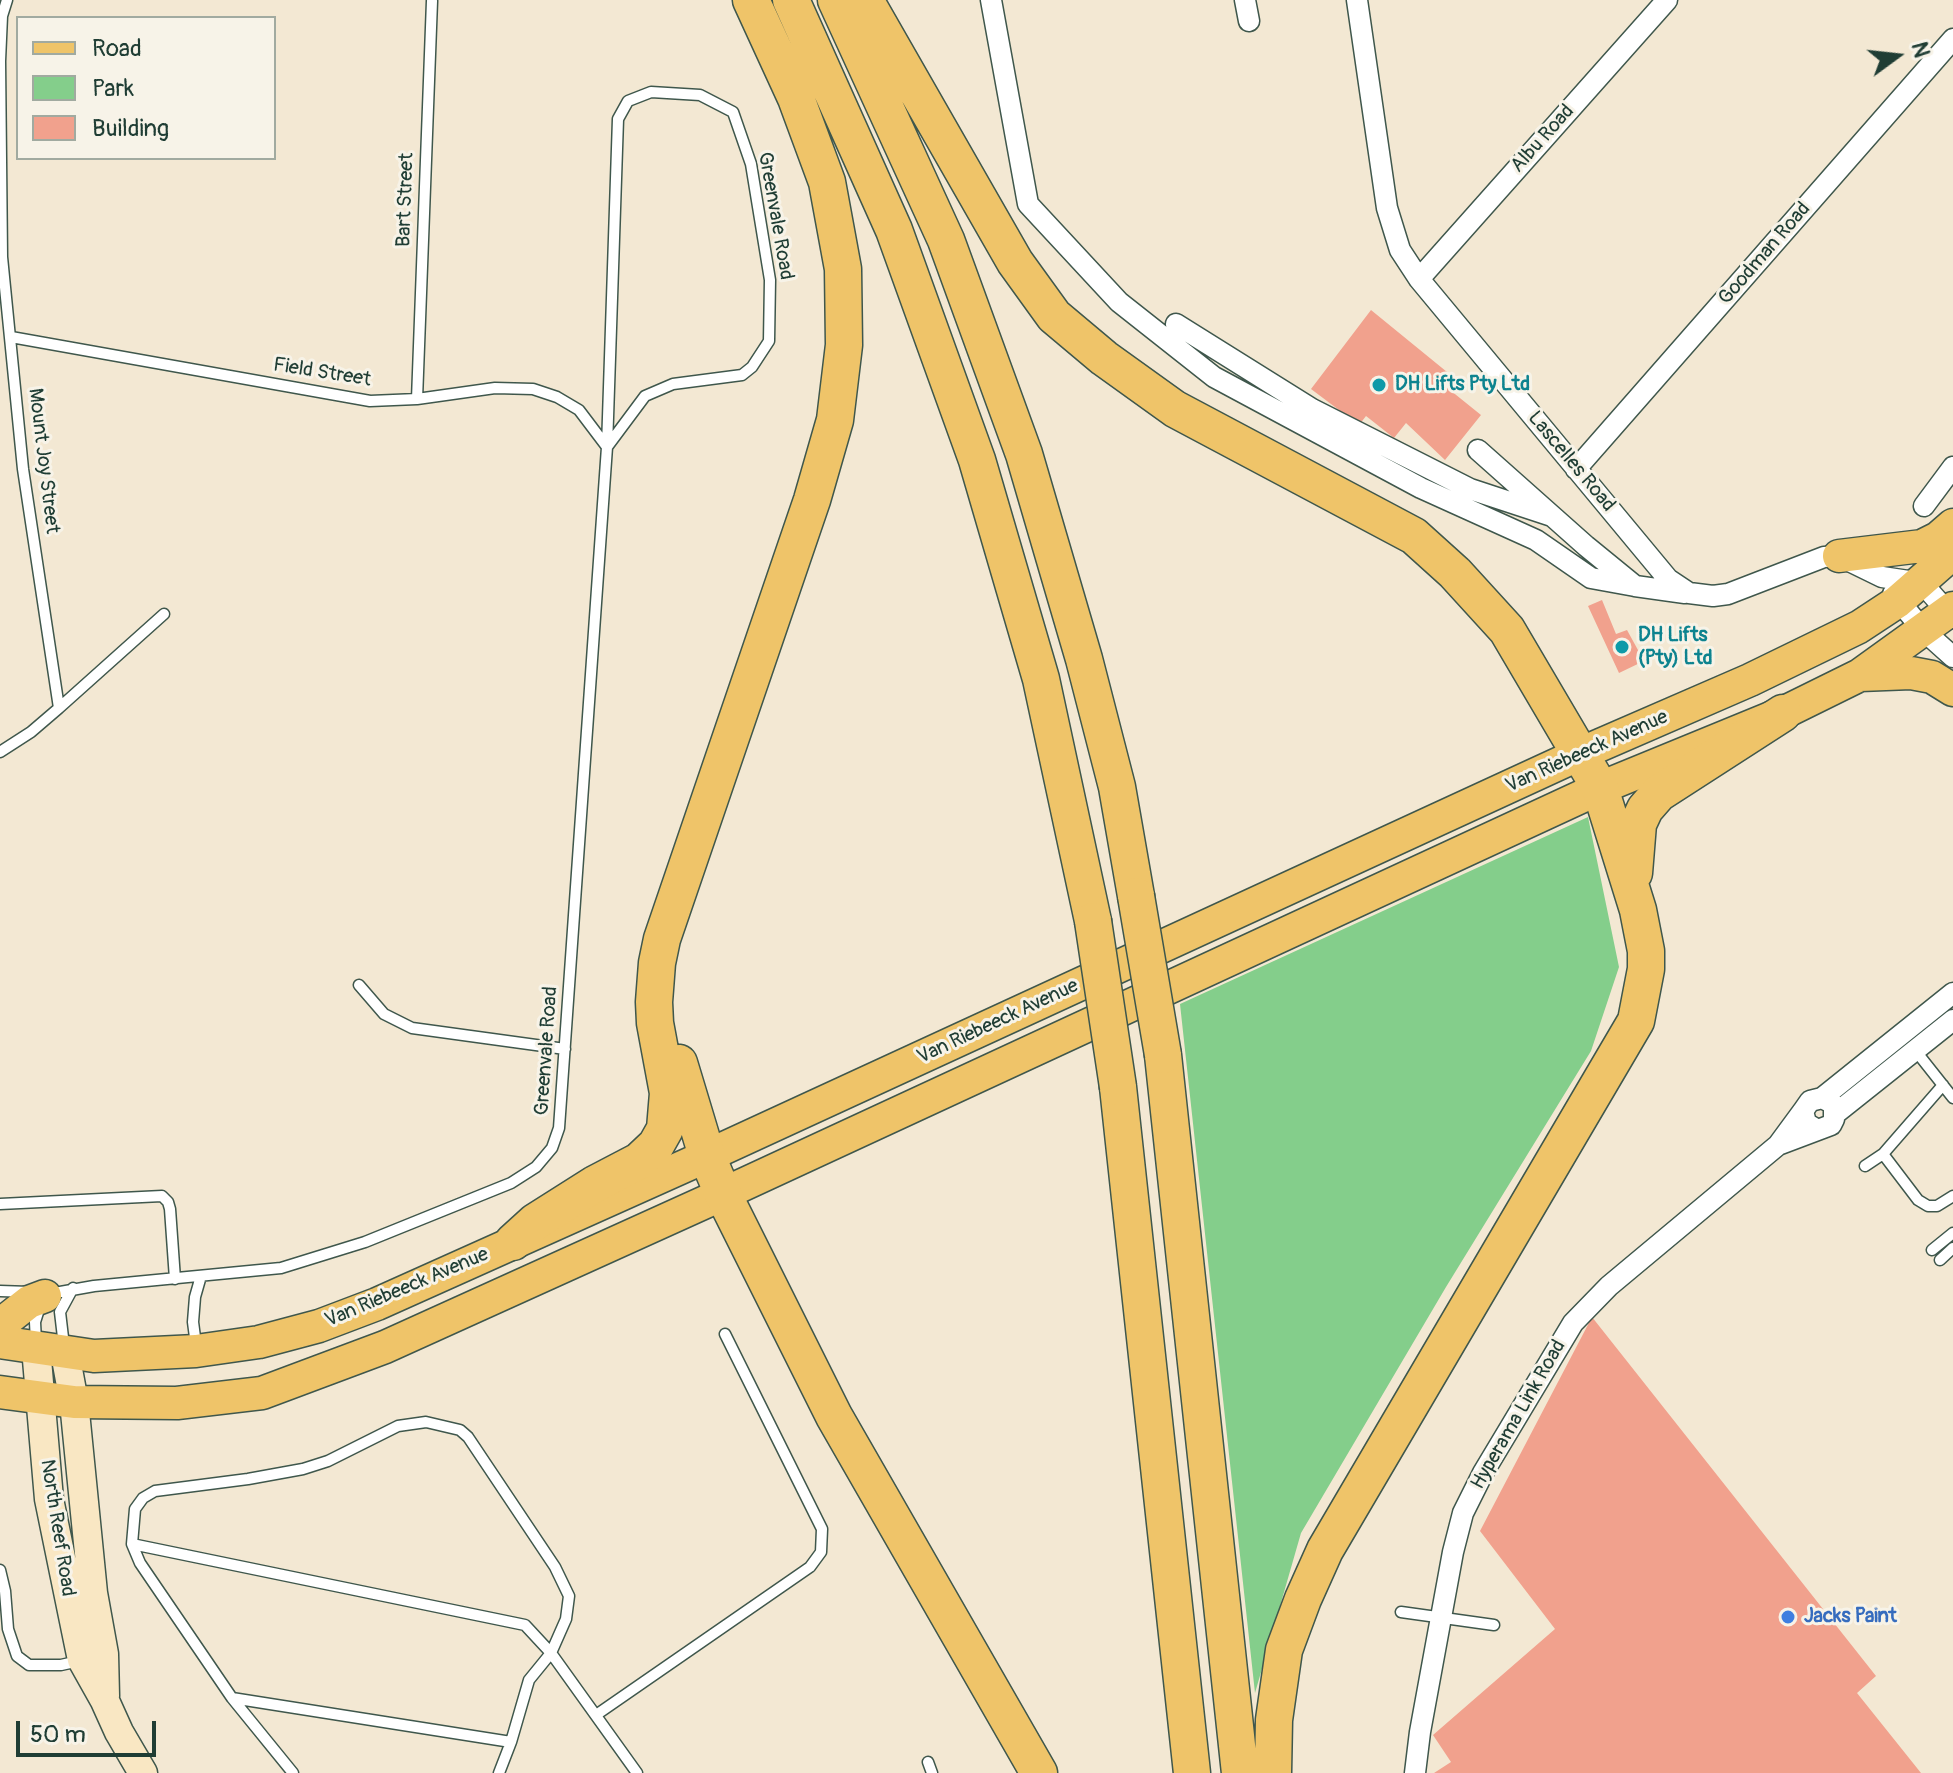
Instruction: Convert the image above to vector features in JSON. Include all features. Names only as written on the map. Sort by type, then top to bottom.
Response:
[{"type":"highway","points":[[513,1242],[535,1222],[595,1184],[639,1161],[656,1145],[665,1129],[668,1093],[655,1023],[657,963],[662,939],[823,467],[835,420],[844,345],[843,269],[827,182],[796,98],[751,0]]},
{"type":"highway","points":[[791,0],[894,230],[977,460],[1041,679],[1093,921],[1118,1087],[1192,1773]]},
{"type":"highway","points":[[836,0],[946,240],[1024,454],[1084,659],[1117,787],[1163,1055],[1240,1773]]},
{"type":"highway","points":[[865,0],[1015,262],[1054,316],[1104,358],[1175,409],[1414,536],[1455,573],[1507,630],[1600,788],[1638,910],[1646,951],[1646,969],[1636,1021],[1325,1550],[1284,1650],[1274,1720],[1273,1773]]},
{"type":"highway","points":[[1638,910],[1635,849],[1638,824],[1645,809],[1668,786],[1783,713]]},
{"type":"highway","points":[[657,963],[670,1032],[707,1156],[723,1194],[834,1416],[1039,1773]]},
{"type":"main road","points":[[1839,556],[1922,546],[1953,525]]},
{"type":"main road","name":"Van Riebeeck Avenue","points":[[0,1342],[94,1356],[196,1351],[259,1342],[319,1326],[377,1304],[707,1156],[1582,753],[1750,680],[1859,627],[1900,587],[1953,553]]},
{"type":"main road","name":"Van Riebeeck Avenue","points":[[0,1392],[74,1402],[177,1403],[262,1393],[385,1347],[1600,788],[1783,713],[1860,675],[1945,617]]},
{"type":"main road","points":[[1860,675],[1911,673],[1932,677],[1953,690]]},
{"type":"main road","points":[[0,1325],[29,1302],[56,1293]]},
{"type":"main road","name":"North Reef Road","points":[[50,1350],[74,1402],[93,1593],[93,1657]]},
{"type":"main road","name":"North Reef Road","points":[[50,1350],[39,1398],[49,1499],[105,1701],[143,1773]]},
{"type":"street","points":[[991,0],[1028,204],[1119,302],[1214,377],[1421,488],[1536,540],[1591,578],[1713,596],[1728,594],[1824,557],[1839,556],[1900,587],[1945,617],[1953,657]]},
{"type":"street","name":"Lascelles Road","points":[[1357,0],[1387,208],[1400,250],[1419,279],[1668,579],[1689,593]]},
{"type":"street","name":"Albu Road","points":[[1419,279],[1667,0]]},
{"type":"street","name":"Goodman Road","points":[[1576,469],[1953,39]]},
{"type":"street","points":[[1176,324],[1312,409],[1470,489],[1552,516]]},
{"type":"street","points":[[1478,450],[1635,586]]},
{"type":"street","points":[[1924,506],[1953,467]]},
{"type":"street","points":[[1900,587],[1945,617]]},
{"type":"street","points":[[1829,1106],[1953,993]]},
{"type":"street","points":[[1829,1106],[1831,1125],[1816,1129],[1806,1123],[1803,1111],[1810,1101],[1829,1106],[1915,1050],[1953,1020]]},
{"type":"street","name":"Hyperama Link Road","points":[[1415,1773],[1441,1618],[1463,1513],[1483,1473],[1573,1323],[1609,1286],[1778,1145],[1803,1111]]},
{"type":"street","name":"Hyperama Link Road","points":[[1778,1145],[1816,1129]]},
{"type":"lane","name":"Mount Joy Street","points":[[7,0],[2,16],[0,61],[2,257],[23,469],[59,708]]},
{"type":"lane","name":"Bart Street","points":[[417,399],[432,1]]},
{"type":"lane","name":"Greenvale Road","points":[[0,1291],[56,1293],[281,1268],[365,1242],[511,1183],[536,1167],[552,1148],[559,1128],[607,447],[618,119],[628,101],[651,92],[700,95],[733,112],[751,164],[770,280],[769,341],[752,367],[742,375],[673,384],[645,396],[607,447]]},
{"type":"lane","name":"Field Street","points":[[11,337],[370,401],[417,399],[495,388],[533,389],[557,397],[579,410],[607,447]]},
{"type":"lane","points":[[0,752],[31,732],[164,614]]},
{"type":"lane","points":[[359,985],[384,1014],[412,1028],[565,1049]]},
{"type":"lane","points":[[1915,1050],[1953,1098]]},
{"type":"lane","points":[[1865,1166],[1883,1154],[1943,1085]]},
{"type":"lane","points":[[1883,1154],[1918,1200],[1928,1206],[1937,1206],[1953,1196]]},
{"type":"lane","points":[[0,1204],[162,1196],[170,1209],[175,1279]]},
{"type":"lane","points":[[1932,1250],[1953,1233]]},
{"type":"lane","points":[[1940,1260],[1953,1248]]},
{"type":"lane","points":[[196,1351],[193,1322],[201,1276]]},
{"type":"lane","points":[[50,1350],[35,1322],[56,1293]]},
{"type":"lane","points":[[50,1350],[60,1312],[56,1293]]},
{"type":"lane","points":[[596,1715],[810,1567],[821,1552],[822,1529],[725,1334]]},
{"type":"lane","points":[[293,1773],[232,1698],[140,1563],[132,1544],[135,1509],[143,1498],[155,1491],[303,1469],[328,1461],[398,1426],[415,1422],[460,1430],[480,1453],[555,1567],[569,1596],[566,1619],[551,1653],[529,1680],[499,1773]]},
{"type":"lane","points":[[132,1544],[523,1624],[551,1653],[637,1773]]},
{"type":"lane","points":[[0,1570],[4,1582],[3,1610],[11,1645],[17,1656],[29,1665],[61,1665],[93,1657]]},
{"type":"lane","points":[[1401,1612],[1494,1625]]},
{"type":"lane","points":[[232,1698],[511,1742]]},
{"type":"green space","points":[[1588,817],[1619,967],[1591,1051],[1446,1287],[1301,1533],[1255,1693],[1180,1004]]},
{"type":"building","name":"DH Lifts Pty Ltd","points":[[1371,310],[1447,372],[1440,382],[1481,415],[1445,460],[1406,423],[1394,438],[1366,416],[1359,425],[1311,389]]},
{"type":"building","name":"DH Lifts (Pty) Ltd","points":[[1602,600],[1616,634],[1627,630],[1644,661],[1619,673],[1588,606]]},
{"type":"building","points":[[1592,1317],[1876,1676],[1857,1693],[1921,1773],[1434,1773],[1451,1762],[1433,1735],[1555,1629],[1480,1531]]},
{"type":"place","name":"DH Lifts Pty Ltd","points":[[1379,385]]},
{"type":"place","name":"DH Lifts (Pty) Ltd","points":[[1622,647]]},
{"type":"place","name":"Jacks Paint","points":[[1788,1617]]}]
